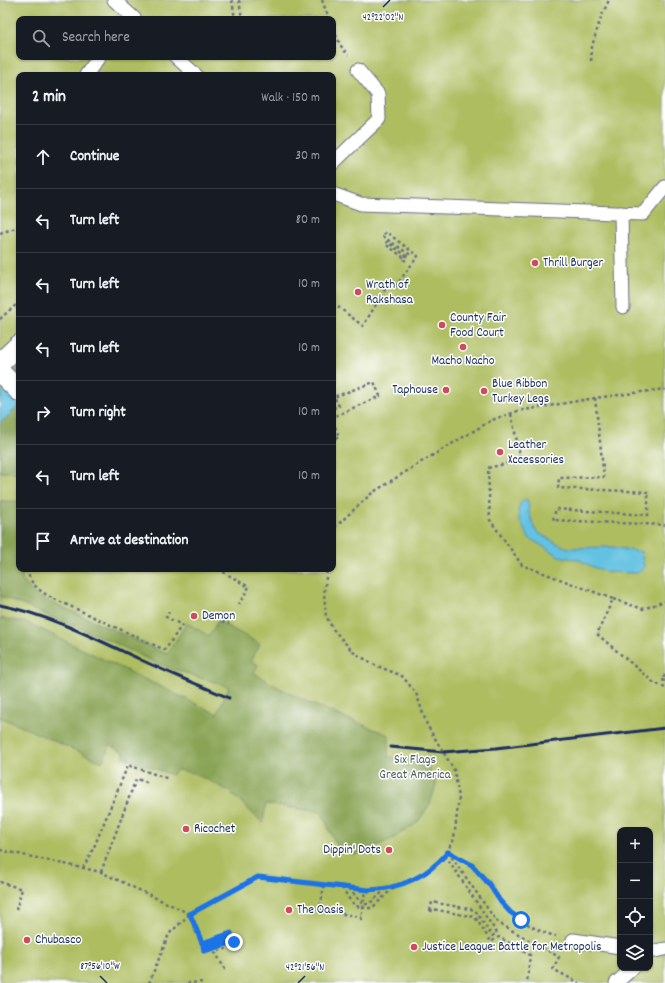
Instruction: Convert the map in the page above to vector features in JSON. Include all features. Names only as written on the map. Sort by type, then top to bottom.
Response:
[{"type":"street","points":[[0,363],[16,348]]},
{"type":"street","points":[[0,372],[16,388]]},
{"type":"lane","points":[[114,0],[131,16]]},
{"type":"lane","points":[[88,72],[97,60]]},
{"type":"lane","points":[[179,60],[193,72]]},
{"type":"lane","points":[[336,160],[379,119],[378,94],[358,70]]},
{"type":"lane","points":[[336,195],[361,204],[643,214],[665,187]]},
{"type":"lane","points":[[621,214],[623,307]]},
{"type":"lane","points":[[573,940],[617,947]]},
{"type":"lane","points":[[653,951],[665,949]]},
{"type":"lane","points":[[616,983],[630,971]]},
{"type":"path","points":[[232,0],[235,16]]},
{"type":"path","points":[[239,0],[242,16]]},
{"type":"path","points":[[322,0],[328,16]]},
{"type":"path","points":[[591,61],[592,46],[601,17],[609,0]]},
{"type":"path","points":[[336,35],[341,46],[358,70]]},
{"type":"path","points":[[0,233],[16,228]]},
{"type":"path","points":[[336,305],[363,326],[388,283],[395,287],[418,256],[386,232],[382,236],[409,254],[408,257],[387,242],[385,244],[406,259],[404,261]]},
{"type":"path","points":[[0,319],[16,305]]},
{"type":"path","points":[[336,396],[374,382],[380,396],[336,416]]},
{"type":"path","points":[[336,526],[372,493],[492,420],[518,411],[595,398],[665,389]]},
{"type":"path","points":[[595,398],[604,477],[559,478],[558,488],[648,492],[648,515],[556,509],[553,520],[665,525]]},
{"type":"path","points":[[511,414],[521,460],[488,468],[490,520],[522,565],[643,609],[665,601]]},
{"type":"path","points":[[336,428],[339,436],[336,438]]},
{"type":"path","points":[[28,572],[28,575],[35,586],[48,596],[165,650],[182,625],[166,617],[169,612]]},
{"type":"path","points":[[223,572],[249,587],[239,604]]},
{"type":"path","points":[[149,983],[169,934],[190,914],[258,877],[365,890],[385,889],[394,887],[427,872],[448,852],[454,839],[460,797],[454,770],[427,725],[416,693],[402,676],[375,666],[353,652],[333,629],[326,616],[324,594],[327,572]]},
{"type":"path","points":[[613,599],[597,634],[653,682],[665,688]]},
{"type":"path","points":[[222,621],[229,624]]},
{"type":"path","points":[[665,674],[662,680],[665,680]]},
{"type":"path","points":[[83,868],[94,848],[128,765],[169,779]]},
{"type":"path","points":[[101,872],[136,779],[150,783]]},
{"type":"path","points":[[0,850],[101,872],[190,914],[202,943],[231,933],[232,937],[203,946],[204,951],[234,942],[236,946],[215,952],[226,971]]},
{"type":"path","points":[[448,852],[472,865],[489,884],[500,901],[510,912],[521,920],[551,935],[573,940]]},
{"type":"path","points":[[448,852],[497,922],[559,957],[552,969],[579,983]]},
{"type":"path","points":[[445,855],[497,933],[492,936],[475,910],[432,902],[430,912],[432,909],[475,917],[491,942],[499,937],[530,956],[527,983]]},
{"type":"path","points":[[0,882],[22,889],[16,910]]},
{"type":"path","points":[[324,885],[320,910],[361,918],[365,890]]},
{"type":"path","points":[[342,887],[354,905],[372,908],[394,887]]},
{"type":"path","points":[[349,888],[363,907]]},
{"type":"path","points":[[363,907],[385,889]]},
{"type":"path","points":[[187,983],[205,982]]},
{"type":"green space","name":"Six Flags Great America","points":[[0,0],[665,0],[665,983],[0,983]]},
{"type":"green space","points":[[16,409],[16,473],[0,472],[0,423]]},
{"type":"green space","points":[[0,501],[16,501],[16,572],[22,572],[22,580],[35,595],[167,654],[187,623],[209,636],[218,621],[260,644],[251,661],[258,665],[254,673],[303,700],[389,735],[388,757],[425,759],[436,784],[430,804],[417,823],[392,839],[355,855],[337,845],[321,812],[266,804],[263,823],[229,791],[194,773],[177,770],[172,775],[123,757],[125,753],[110,745],[102,762],[0,717],[0,618],[28,623],[217,714],[229,687],[158,664],[111,641],[0,596]]},
{"type":"water","points":[[16,374],[16,409],[0,423],[2,394],[8,383]]},
{"type":"water","points":[[525,499],[528,501],[533,525],[537,532],[556,543],[568,548],[613,547],[641,552],[644,567],[638,573],[608,572],[579,560],[559,556],[529,538],[520,522],[518,510],[521,503]]},
{"type":"railway","points":[[0,605],[18,609],[54,621],[229,698]]},
{"type":"railway","points":[[391,747],[443,752],[496,748],[665,728]]},
{"type":"place","name":"Thrill Burger","points":[[535,263]]},
{"type":"place","name":"Wrath of Rakshasa","points":[[358,292]]},
{"type":"place","name":"County Fair Food Court","points":[[442,325]]},
{"type":"place","name":"Macho Nacho","points":[[463,347]]},
{"type":"place","name":"Taphouse","points":[[446,390]]},
{"type":"place","name":"Blue Ribbon Turkey Legs","points":[[484,391]]},
{"type":"place","name":"Leather Xccessories","points":[[500,452]]},
{"type":"place","name":"Demon","points":[[194,616]]},
{"type":"place","name":"Ricochet","points":[[186,829]]},
{"type":"place","name":"Dippin' Dots","points":[[389,850]]},
{"type":"place","name":"The Oasis","points":[[289,910]]},
{"type":"place","name":"Chubasco","points":[[27,940]]},
{"type":"place","name":"Justice League: Battle for Metropolis","points":[[414,947]]},
{"type":"route","points":[[234,942],[204,951],[203,946],[232,937],[231,933],[202,943],[190,914],[258,877],[368,890],[394,887],[427,872],[448,852],[472,865],[489,884],[500,901],[510,912],[521,920]]}]
